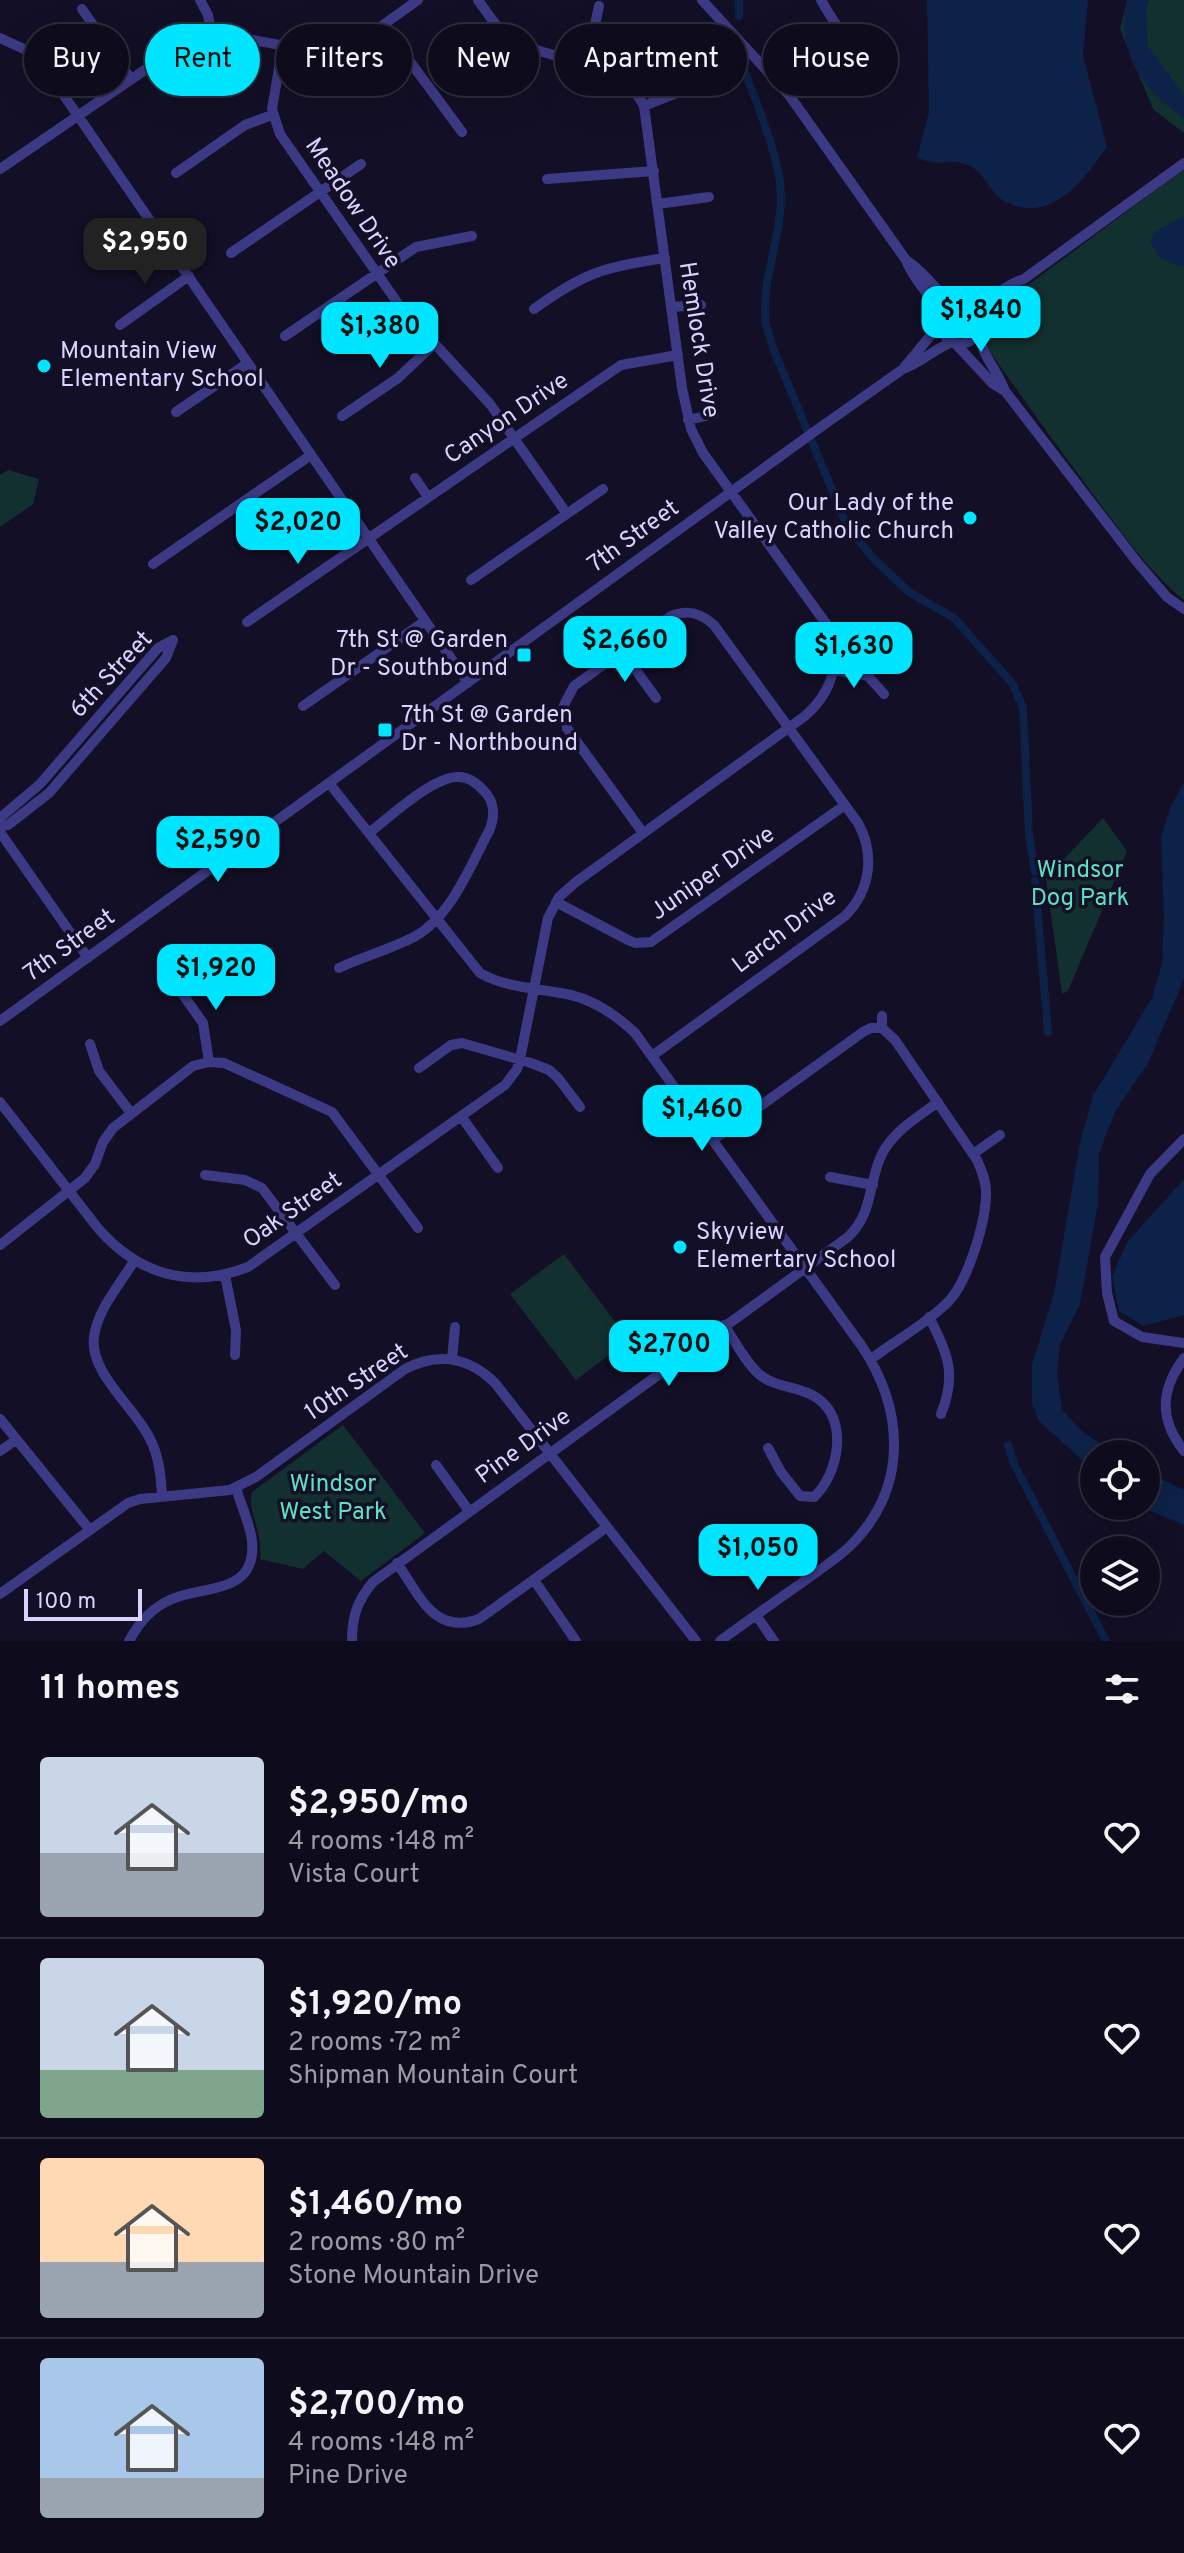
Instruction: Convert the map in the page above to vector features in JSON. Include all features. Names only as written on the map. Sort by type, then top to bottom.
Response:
[{"type":"street","points":[[200,0],[210,24]]},
{"type":"street","points":[[384,24],[418,0]]},
{"type":"street","points":[[478,0],[498,28],[520,44],[555,53]]},
{"type":"street","points":[[702,0],[789,95],[935,304],[945,337],[993,384],[1005,391]]},
{"type":"street","points":[[821,0],[837,24]]},
{"type":"street","points":[[595,24],[599,6]]},
{"type":"street","points":[[82,9],[131,79]]},
{"type":"street","points":[[0,38],[38,59],[79,115],[468,683]]},
{"type":"street","points":[[412,64],[462,132]]},
{"type":"street","points":[[0,169],[145,70]]},
{"type":"street","points":[[176,173],[245,125],[272,115],[276,81]]},
{"type":"street","points":[[636,96],[644,106],[669,96]]},
{"type":"street","name":"Hemlock Drive","points":[[644,106],[688,420],[703,453],[827,625],[834,650],[834,670]]},
{"type":"street","name":"Meadow Drive","points":[[272,115],[280,134],[376,274],[399,305],[490,404],[567,514]]},
{"type":"street","points":[[954,343],[966,343],[993,308],[1024,279],[1184,163]]},
{"type":"street","points":[[231,253],[361,164]]},
{"type":"street","points":[[547,179],[654,171]]},
{"type":"street","points":[[658,204],[709,197]]},
{"type":"street","points":[[285,336],[416,247],[472,236]]},
{"type":"street","points":[[534,309],[567,285],[597,271],[665,258]]},
{"type":"street","points":[[906,260],[918,267],[933,287],[979,317],[984,354],[1005,391],[1144,570],[1167,597],[1184,609]]},
{"type":"street","points":[[120,325],[189,276]]},
{"type":"street","points":[[940,322],[947,309],[983,303],[1014,282],[1024,279]]},
{"type":"street","points":[[671,307],[701,305]]},
{"type":"street","name":"7th Street","points":[[0,1021],[903,369],[940,322]]},
{"type":"street","name":"7th Street","points":[[903,369],[915,365],[933,350],[954,343]]},
{"type":"street","points":[[342,416],[398,378],[434,344]]},
{"type":"street","name":"Canyon Drive","points":[[247,622],[621,365],[678,355]]},
{"type":"street","points":[[176,412],[248,363]]},
{"type":"street","points":[[688,420],[714,414]]},
{"type":"street","points":[[153,564],[311,455]]},
{"type":"street","points":[[415,478],[428,497]]},
{"type":"street","points":[[471,580],[603,489]]},
{"type":"street","name":"Larch Drive","points":[[643,833],[567,728],[563,716],[564,705],[570,690],[622,651],[676,614],[690,612],[705,617],[714,625],[845,805],[863,832],[868,853],[868,873],[855,904],[845,916],[652,1056]]},
{"type":"street","points":[[303,706],[425,621]]},
{"type":"street","name":"6th Street","points":[[0,818],[40,784],[158,648],[173,640],[166,658],[49,793],[8,825],[0,826]]},
{"type":"street","points":[[622,651],[656,698]]},
{"type":"street","points":[[535,988],[548,918],[556,902],[576,882],[788,728],[820,701],[834,670],[871,678],[884,694]]},
{"type":"street","points":[[339,968],[414,937],[436,919],[448,906],[489,831],[493,817],[488,795],[467,778],[442,780],[369,833]]},
{"type":"street","points":[[329,783],[480,973],[507,984],[572,995],[603,1008],[635,1033],[871,1359],[882,1380],[893,1414],[894,1448],[889,1481],[876,1511],[860,1535],[817,1572],[720,1641]]},
{"type":"street","name":"Juniper Drive","points":[[556,902],[635,943],[651,942],[845,805]]},
{"type":"street","points":[[0,832],[88,958]]},
{"type":"street","points":[[174,982],[203,1023],[209,1062]]},
{"type":"street","name":"Oak Street","points":[[0,1102],[4,1116],[109,1240],[134,1261],[171,1274],[200,1278],[225,1275],[261,1260],[505,1085],[517,1069],[535,988]]},
{"type":"street","points":[[882,1016],[882,1028]]},
{"type":"street","points":[[713,1140],[863,1032],[882,1028],[895,1040],[973,1154],[986,1187],[982,1222],[960,1287],[947,1304],[871,1359]]},
{"type":"street","points":[[419,1068],[451,1045],[462,1043],[549,1070],[580,1107]]},
{"type":"street","points":[[90,1044],[99,1071],[131,1113]]},
{"type":"street","points":[[0,1245],[92,1170],[109,1131],[193,1066],[209,1062],[232,1065],[327,1109],[339,1120],[418,1228]]},
{"type":"street","name":"Pine Drive","points":[[352,1641],[352,1622],[358,1601],[373,1582],[855,1230],[867,1210],[880,1156],[894,1136],[938,1102]]},
{"type":"street","points":[[461,1116],[498,1168]]},
{"type":"street","points":[[973,1154],[1000,1135]]},
{"type":"street","points":[[1184,1139],[1150,1174],[1105,1257],[1107,1293],[1114,1321],[1142,1337],[1184,1343]]},
{"type":"street","points":[[205,1175],[245,1180],[262,1188],[335,1285]]},
{"type":"street","points":[[830,1177],[873,1185]]},
{"type":"street","points":[[134,1261],[103,1313],[94,1335],[94,1345],[101,1369],[150,1437],[160,1469],[162,1496]]},
{"type":"street","points":[[225,1275],[236,1330],[235,1355]]},
{"type":"street","points":[[929,1317],[949,1362],[950,1386],[941,1414]]},
{"type":"street","points":[[724,1325],[757,1372],[772,1381],[816,1397],[831,1416],[837,1435],[835,1458],[828,1478],[814,1497],[800,1496],[781,1472],[768,1448]]},
{"type":"street","points":[[455,1327],[452,1359],[473,1366],[489,1376],[696,1641]]},
{"type":"street","points":[[1184,1358],[1165,1394],[1167,1425],[1184,1451]]},
{"type":"street","name":"10th Street","points":[[0,1594],[128,1503],[236,1488],[256,1477],[405,1369],[429,1360],[452,1359]]},
{"type":"street","points":[[0,1419],[89,1529]]},
{"type":"street","points":[[0,1451],[16,1440]]},
{"type":"street","points":[[436,1465],[469,1511]]},
{"type":"street","points":[[129,1641],[140,1623],[161,1604],[182,1595],[221,1589],[236,1581],[246,1569],[252,1543],[236,1488]]},
{"type":"street","points":[[397,1563],[431,1611],[442,1620],[456,1625],[479,1619],[607,1527]]},
{"type":"street","points":[[534,1580],[576,1641]]},
{"type":"street","points":[[756,1615],[774,1641]]},
{"type":"green space","points":[[1127,0],[1184,0],[1184,133],[1153,109],[1120,29]]},
{"type":"green space","points":[[1184,169],[1184,600],[1159,577],[1126,538],[975,331],[977,323]]},
{"type":"green space","points":[[8,470],[39,479],[33,504],[0,527],[0,475]]},
{"type":"green space","name":"Windsor Dog Park","points":[[1103,818],[1127,851],[1068,991],[1062,994],[1046,878]]},
{"type":"green space","points":[[564,1254],[629,1340],[576,1380],[510,1294]]},
{"type":"green space","name":"Windsor West Park","points":[[343,1425],[425,1533],[361,1581],[324,1551],[303,1569],[260,1559],[260,1540],[251,1506],[252,1492]]},
{"type":"water","points":[[927,0],[1088,0],[1083,55],[1107,147],[1076,186],[1064,196],[1036,208],[1021,207],[999,197],[970,166],[956,162],[931,162],[917,157],[929,112]]},
{"type":"water","points":[[1127,0],[1149,0],[1146,10],[1148,46],[1184,95],[1184,119],[1156,95],[1136,68],[1125,37]]},
{"type":"water","points":[[1184,216],[1184,266],[1163,259],[1150,241],[1156,231]]},
{"type":"water","points":[[1184,782],[1184,979],[1148,1063],[1116,1110],[1099,1153],[1098,1204],[1080,1304],[1060,1345],[1057,1374],[1062,1410],[1095,1440],[1080,1440],[1080,1458],[1039,1421],[1032,1403],[1032,1365],[1054,1293],[1081,1138],[1093,1096],[1152,998],[1162,963],[1161,837],[1170,808]]},
{"type":"water","points":[[1184,1179],[1184,1315],[1144,1326],[1119,1311],[1112,1276],[1128,1241]]},
{"type":"water","points":[[1160,1479],[1184,1490],[1184,1525],[1160,1515]]},
{"type":"waterway","points":[[739,0],[739,16]]},
{"type":"waterway","points":[[747,78],[771,143],[781,195],[765,308],[773,348],[848,528],[874,559],[909,592],[954,618],[1012,683],[1023,707],[1029,835],[1035,872]]},
{"type":"waterway","points":[[1035,881],[1048,1032]]},
{"type":"waterway","points":[[1008,1445],[1014,1464],[1106,1641]]},
{"type":"place","name":"Mountain View Elementary School","points":[[44,366]]},
{"type":"place","name":"Our Lady of the Valley Catholic Church","points":[[970,518]]},
{"type":"place","name":"7th St @ Garden Dr - Southbound","points":[[524,655]]},
{"type":"place","name":"7th St @ Garden Dr - Northbound","points":[[385,730]]},
{"type":"place","name":"Skyview Elemertary School","points":[[680,1247]]}]
